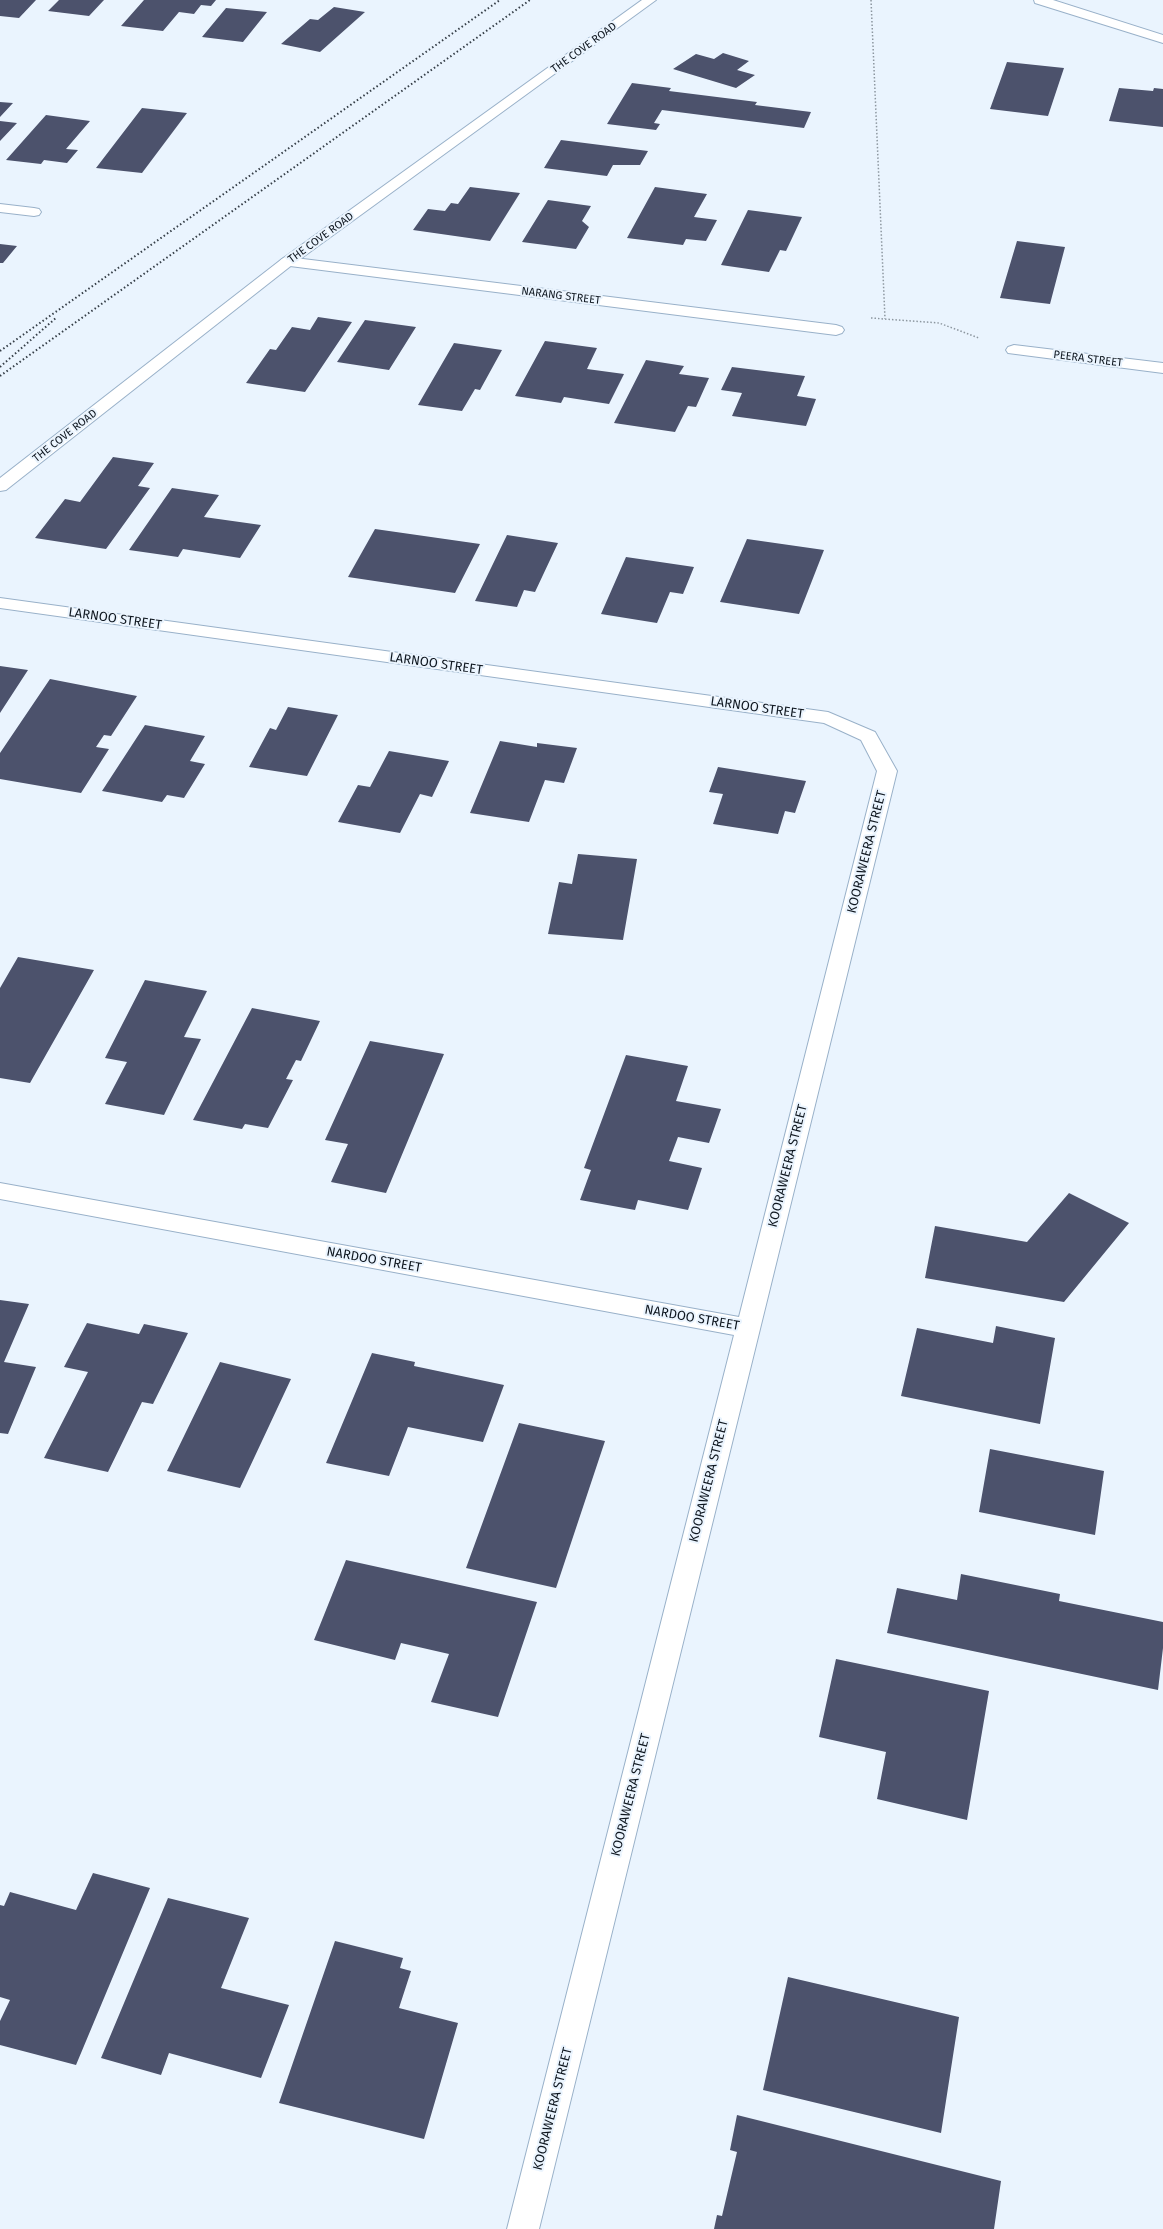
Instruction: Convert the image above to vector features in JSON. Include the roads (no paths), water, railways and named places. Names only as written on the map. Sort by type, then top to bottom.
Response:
[{"type":"street","name":"THE COVE ROAD","points":[[0,486],[287,262],[650,0]]},
{"type":"street","points":[[1040,0],[1163,39]]},
{"type":"street","points":[[0,208],[34,212]]},
{"type":"street","name":"NARANG STREET","points":[[287,262],[828,329]]},
{"type":"street","name":"PEERA STREET","points":[[1014,350],[1163,368]]},
{"type":"street","name":"LARNOO STREET","points":[[0,603],[828,718],[868,736]]},
{"type":"street","name":"KOORAWEERA STREET","points":[[523,2229],[887,771],[868,736]]},
{"type":"street","name":"NARDOO STREET","points":[[0,1191],[747,1328]]},
{"type":"railway","points":[[0,351],[500,0]]},
{"type":"railway","points":[[0,376],[530,0]]},
{"type":"railway","points":[[0,367],[57,317]]}]
